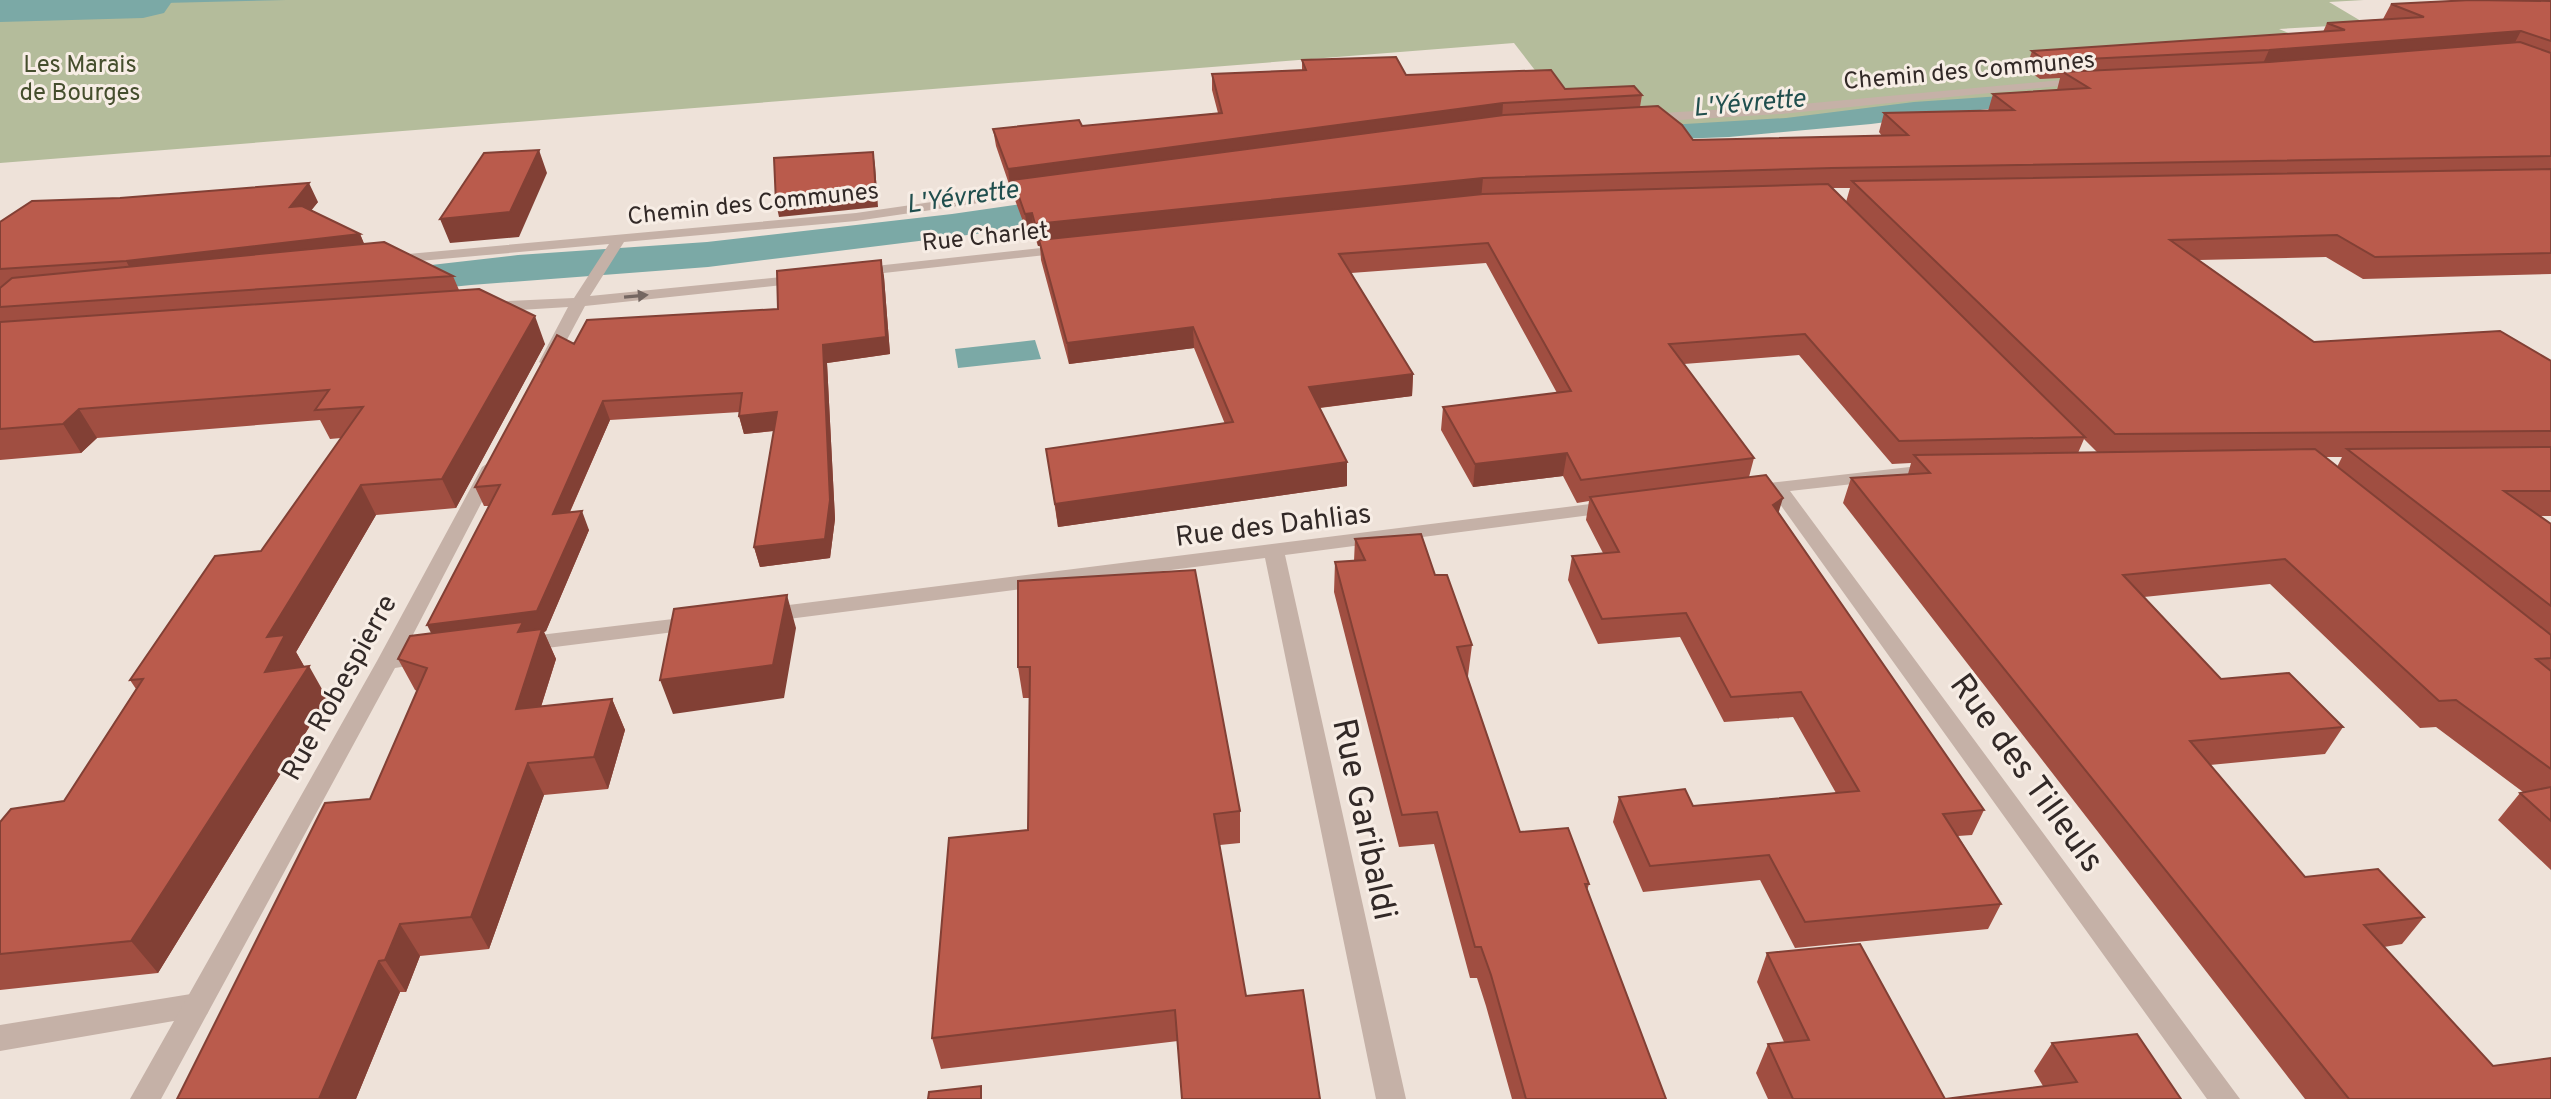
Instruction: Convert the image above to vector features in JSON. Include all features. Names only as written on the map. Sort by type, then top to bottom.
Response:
[{"type":"street","name":"Chemin des Communes","points":[[1626,119],[1781,110],[2102,81]]},
{"type":"street","name":"Chemin des Communes","points":[[366,262],[617,242],[856,217],[1063,186]]},
{"type":"street","points":[[540,375],[579,302],[617,242]]},
{"type":"street","name":"Rue Charlet","points":[[478,308],[579,302],[1083,247]]},
{"type":"street","name":"Rue Robespierre","points":[[145,1099],[388,661],[503,445]]},
{"type":"street","points":[[1729,492],[1914,470],[1960,470]]},
{"type":"street","name":"Rue des Tilleuls","points":[[1776,486],[2225,1099]]},
{"type":"street","name":"Rue des Dahlias","points":[[752,616],[1634,505]]},
{"type":"street","name":"Rue Garibaldi","points":[[1274,552],[1391,1099]]},
{"type":"street","points":[[499,647],[720,620]]},
{"type":"street","points":[[388,661],[451,653]]},
{"type":"street","points":[[0,1038],[197,1005]]},
{"type":"green space","name":"Les Marais de Bourges","points":[[0,0],[2364,0],[2329,2],[2366,24],[2279,29],[2389,75],[1958,104],[1853,121],[1581,130],[1514,43],[0,163]]},
{"type":"water","points":[[286,0],[0,7],[0,4]]},
{"type":"water","points":[[2102,89],[2019,105],[1871,124],[1729,137],[1625,141],[1024,223],[1025,228],[708,267],[471,285],[165,316],[126,300],[518,255],[707,242],[952,214],[1503,135],[1786,118],[1914,102]]},
{"type":"water","points":[[1035,340],[1041,359],[958,368],[955,349]]},
{"type":"building","points":[[2471,0],[2551,1],[2551,41],[2521,31],[2269,50],[2046,61],[2032,51],[2345,30],[2327,23],[2424,17],[2391,4]]},
{"type":"building","points":[[2520,42],[2551,53],[2551,156],[1832,168],[1483,178],[1035,224],[1032,213],[1025,214],[1013,180],[1504,115],[1658,106],[1682,125],[1693,140],[1908,135],[1884,113],[2014,110],[1993,94],[2089,88],[2063,72],[2269,62]]},
{"type":"building","points":[[1396,57],[1406,75],[1551,70],[1565,89],[1634,86],[1642,95],[1503,103],[1008,169],[993,129],[1079,120],[1082,126],[1222,113],[1212,74],[1306,70],[1302,60]]},
{"type":"building","points":[[539,150],[510,212],[440,219],[484,153]]},
{"type":"building","points":[[873,152],[876,193],[776,203],[774,158]]},
{"type":"building","points":[[2551,169],[2551,253],[2375,257],[2337,235],[2170,240],[2314,342],[2500,331],[2551,361],[2551,431],[2115,434],[1852,181]]},
{"type":"building","points":[[309,183],[290,207],[302,206],[360,234],[126,261],[0,269],[0,222],[32,201],[120,198]]},
{"type":"building","points":[[1828,184],[2085,437],[1899,441],[1805,334],[1669,344],[1754,458],[1581,480],[1567,453],[1475,464],[1443,407],[1571,391],[1488,243],[1339,254],[1413,374],[1309,387],[1347,462],[1055,504],[1046,449],[1233,422],[1193,327],[1067,343],[1039,240],[1483,194]]},
{"type":"building","points":[[384,242],[453,276],[0,307],[0,288],[12,278]]},
{"type":"building","points":[[881,260],[886,337],[823,345],[830,500],[825,539],[754,547],[777,412],[739,416],[742,393],[603,401],[553,514],[582,511],[537,611],[427,625],[500,485],[475,487],[557,335],[574,344],[587,320],[778,309],[777,271]]},
{"type":"building","points":[[479,289],[535,316],[442,479],[361,485],[267,637],[285,635],[265,672],[309,666],[131,941],[0,954],[0,822],[11,809],[64,801],[143,679],[130,680],[215,556],[261,551],[363,407],[315,410],[329,390],[79,409],[63,424],[0,429],[0,322]]},
{"type":"building","points":[[2551,447],[2551,491],[2504,491],[2551,524],[2551,606],[2347,449]]},
{"type":"building","points":[[2315,449],[2551,635],[2551,658],[2536,659],[2551,671],[2551,769],[2456,700],[2439,701],[2285,559],[2123,575],[2221,679],[2289,673],[2343,727],[2190,741],[2305,877],[2378,869],[2424,917],[2364,925],[2493,1066],[2551,1058],[2551,1099],[2349,1099],[1851,478],[1930,473],[1914,455]]},
{"type":"building","points":[[1766,475],[1783,498],[1773,505],[1984,810],[1943,814],[2001,904],[1805,922],[1769,855],[1650,866],[1619,797],[1685,789],[1693,806],[1859,791],[1801,692],[1731,697],[1686,613],[1602,619],[1572,556],[1619,552],[1590,497]]},
{"type":"building","points":[[1421,534],[1435,575],[1447,575],[1472,645],[1457,647],[1520,832],[1568,828],[1589,884],[1585,884],[1666,1099],[1526,1099],[1491,975],[1481,947],[1475,947],[1437,812],[1402,815],[1335,562],[1365,560],[1355,539]]},
{"type":"building","points":[[1195,570],[1240,811],[1214,814],[1246,996],[1303,990],[1320,1099],[1182,1099],[1175,1010],[932,1038],[949,838],[1028,830],[1030,667],[1018,667],[1018,581]]},
{"type":"building","points":[[787,595],[773,665],[660,680],[674,609]]},
{"type":"building","points":[[523,622],[518,632],[542,629],[516,709],[612,699],[594,757],[528,763],[471,917],[400,924],[385,960],[379,961],[319,1099],[177,1099],[325,803],[370,799],[427,668],[398,659],[410,636]]},
{"type":"building","points":[[2551,787],[2551,821],[2520,793]]},
{"type":"building","points":[[1860,944],[1945,1099],[1793,1099],[1768,1044],[1809,1040],[1767,953]]},
{"type":"building","points":[[2137,1034],[2181,1099],[1945,1099],[2077,1082],[2052,1043]]},
{"type":"building","points":[[981,1086],[981,1099],[928,1099],[929,1092]]},
{"type":"waterway","points":[[0,4],[143,0]]},
{"type":"water label","name":"L'Yévrette","points":[[1749,102]]},
{"type":"water label","name":"L'Yévrette","points":[[962,196]]}]
